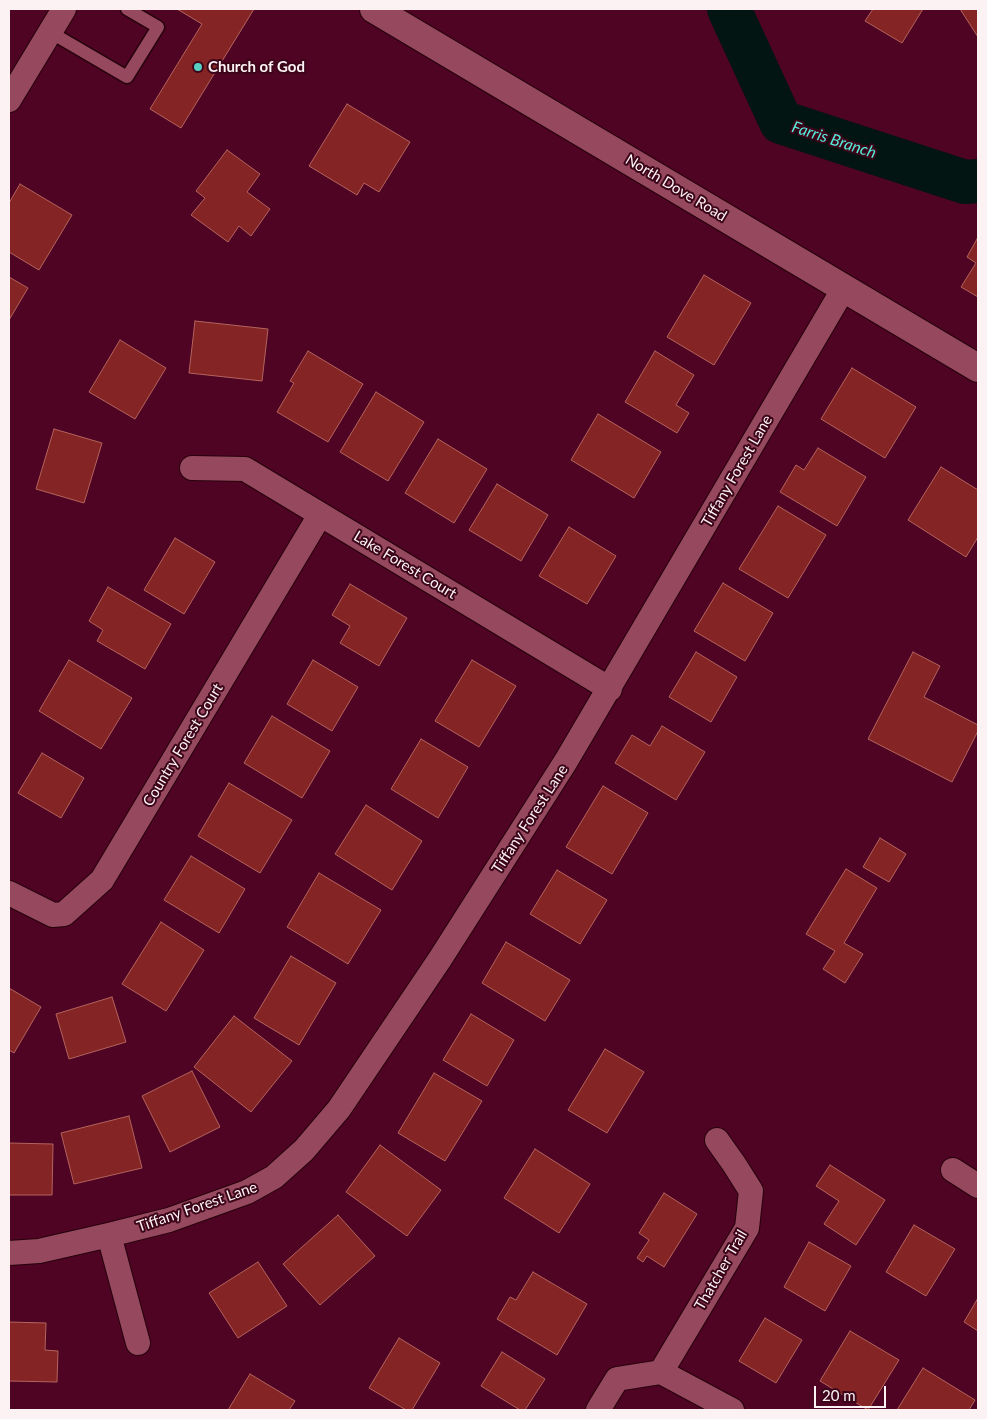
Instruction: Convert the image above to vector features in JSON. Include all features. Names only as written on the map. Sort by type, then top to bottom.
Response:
[{"type":"street","points":[[9,100],[60,38],[64,9]]},
{"type":"street","name":"North Dove Road","points":[[374,9],[978,368]]},
{"type":"street","name":"Tiffany Forest Lane","points":[[9,1253],[39,1251],[169,1220],[247,1192],[274,1177],[304,1150],[339,1109],[440,959],[566,762],[844,288]]},
{"type":"street","name":"Lake Forest Court","points":[[192,468],[245,469],[610,688]]},
{"type":"street","name":"Country Forest Court","points":[[9,893],[53,915],[64,914],[102,880],[320,514]]},
{"type":"street","name":"Thatcher Trail","points":[[661,1372],[747,1228],[751,1191],[717,1140]]},
{"type":"street","points":[[953,1170],[978,1186]]},
{"type":"street","points":[[109,1235],[138,1343]]},
{"type":"street","points":[[598,1410],[617,1379],[661,1372],[732,1410]]},
{"type":"lane","points":[[60,38],[127,77],[158,27],[127,9]]},
{"type":"building","name":"Church of God","points":[[177,9],[254,9],[181,128],[150,109],[202,24]]},
{"type":"building","points":[[873,9],[923,9],[902,43],[865,21]]},
{"type":"building","points":[[960,9],[978,9],[978,37]]},
{"type":"building","points":[[347,104],[410,142],[379,192],[364,183],[357,195],[309,166]]},
{"type":"building","points":[[227,150],[260,174],[247,192],[270,209],[251,236],[239,226],[228,242],[191,215],[205,198],[196,191]]},
{"type":"building","points":[[20,184],[72,215],[39,270],[9,252],[9,203]]},
{"type":"building","points":[[977,239],[978,297],[961,287],[976,263],[967,257]]},
{"type":"building","points":[[704,275],[751,303],[714,365],[667,337]]},
{"type":"building","points":[[9,277],[28,288],[9,320]]},
{"type":"building","points":[[195,321],[268,329],[262,381],[189,373]]},
{"type":"building","points":[[120,340],[166,368],[135,419],[89,392]]},
{"type":"building","points":[[308,351],[363,384],[328,442],[277,412],[294,383],[290,381]]},
{"type":"building","points":[[655,351],[694,375],[676,405],[689,413],[677,433],[625,402]]},
{"type":"building","points":[[852,368],[916,407],[885,458],[821,419]]},
{"type":"building","points":[[376,392],[424,422],[388,481],[340,452]]},
{"type":"building","points":[[598,414],[661,452],[634,498],[571,460]]},
{"type":"building","points":[[54,429],[102,443],[84,503],[36,489]]},
{"type":"building","points":[[438,439],[487,469],[454,523],[405,493]]},
{"type":"building","points":[[818,448],[866,477],[837,526],[780,492],[796,465],[804,470]]},
{"type":"building","points":[[941,467],[978,490],[978,537],[966,557],[908,520]]},
{"type":"building","points":[[497,484],[548,515],[521,561],[469,530]]},
{"type":"building","points":[[778,506],[826,535],[788,598],[739,569]]},
{"type":"building","points":[[569,527],[616,556],[587,604],[539,576]]},
{"type":"building","points":[[175,538],[215,562],[184,614],[144,590]]},
{"type":"building","points":[[723,583],[773,613],[745,661],[694,631]]},
{"type":"building","points":[[350,584],[407,618],[379,666],[340,643],[350,626],[332,615]]},
{"type":"building","points":[[108,587],[171,624],[145,669],[97,641],[103,630],[89,621]]},
{"type":"building","points":[[696,652],[737,677],[711,722],[669,697]]},
{"type":"building","points":[[913,652],[940,666],[924,697],[978,725],[978,731],[952,782],[868,739]]},
{"type":"building","points":[[69,660],[132,698],[101,749],[39,711]]},
{"type":"building","points":[[313,660],[358,687],[332,731],[287,704]]},
{"type":"building","points":[[472,660],[516,686],[479,747],[435,721]]},
{"type":"building","points":[[272,716],[330,751],[302,798],[244,763]]},
{"type":"building","points":[[662,726],[705,752],[676,800],[615,763],[632,735],[650,746]]},
{"type":"building","points":[[421,739],[468,767],[438,818],[391,789]]},
{"type":"building","points":[[42,753],[84,778],[61,818],[18,793]]},
{"type":"building","points":[[229,783],[292,820],[260,873],[198,836]]},
{"type":"building","points":[[603,786],[648,813],[612,874],[566,847]]},
{"type":"building","points":[[366,805],[422,841],[392,890],[335,854]]},
{"type":"building","points":[[880,838],[906,854],[889,882],[863,867]]},
{"type":"building","points":[[191,856],[245,889],[219,933],[164,900]]},
{"type":"building","points":[[846,869],[877,888],[844,943],[863,954],[845,983],[823,969],[835,951],[806,934]]},
{"type":"building","points":[[557,870],[607,900],[580,944],[530,914]]},
{"type":"building","points":[[319,873],[381,910],[348,964],[287,927]]},
{"type":"building","points":[[161,922],[204,950],[166,1011],[122,984]]},
{"type":"building","points":[[506,942],[570,980],[545,1021],[482,983]]},
{"type":"building","points":[[291,956],[336,983],[299,1045],[254,1018]]},
{"type":"building","points":[[9,988],[41,1007],[14,1053],[9,1050]]},
{"type":"building","points":[[112,997],[126,1042],[69,1059],[56,1014]]},
{"type":"building","points":[[471,1014],[514,1040],[487,1086],[443,1060]]},
{"type":"building","points":[[234,1016],[292,1061],[251,1112],[194,1067]]},
{"type":"building","points":[[605,1049],[644,1072],[607,1133],[568,1110]]},
{"type":"building","points":[[192,1071],[220,1127],[170,1152],[142,1096]]},
{"type":"building","points":[[434,1073],[482,1101],[445,1161],[398,1133]]},
{"type":"building","points":[[129,1116],[142,1168],[74,1184],[61,1133]]},
{"type":"building","points":[[9,1143],[53,1144],[52,1195],[9,1195]]},
{"type":"building","points":[[380,1145],[441,1190],[407,1236],[346,1192]]},
{"type":"building","points":[[535,1149],[590,1184],[559,1233],[504,1198]]},
{"type":"building","points":[[830,1165],[885,1200],[856,1245],[824,1224],[839,1201],[816,1186]]},
{"type":"building","points":[[664,1193],[697,1214],[664,1267],[647,1256],[643,1262],[637,1258],[649,1240],[639,1233]]},
{"type":"building","points":[[338,1215],[375,1256],[320,1305],[283,1264]]},
{"type":"building","points":[[914,1225],[955,1249],[926,1296],[886,1272]]},
{"type":"building","points":[[809,1242],[851,1266],[825,1311],[784,1287]]},
{"type":"building","points":[[258,1262],[287,1306],[238,1338],[209,1293]]},
{"type":"building","points":[[533,1272],[587,1304],[557,1355],[497,1319],[510,1297],[516,1300]]},
{"type":"building","points":[[978,1298],[978,1331],[964,1322]]},
{"type":"building","points":[[765,1318],[802,1340],[776,1383],[739,1361]]},
{"type":"building","points":[[9,1322],[46,1323],[45,1350],[58,1351],[57,1382],[9,1381]]},
{"type":"building","points":[[850,1331],[899,1360],[868,1410],[820,1381]]},
{"type":"building","points":[[399,1338],[440,1363],[412,1410],[406,1410],[369,1388]]},
{"type":"building","points":[[502,1352],[545,1379],[525,1410],[520,1410],[481,1386]]},
{"type":"building","points":[[923,1368],[975,1400],[969,1410],[897,1410]]},
{"type":"building","points":[[250,1374],[295,1401],[289,1410],[228,1410]]},
{"type":"waterway","name":"Farris Branch","points":[[729,9],[781,122],[965,182],[978,181]]},
{"type":"place","name":"Church of God","points":[[198,67]]}]
